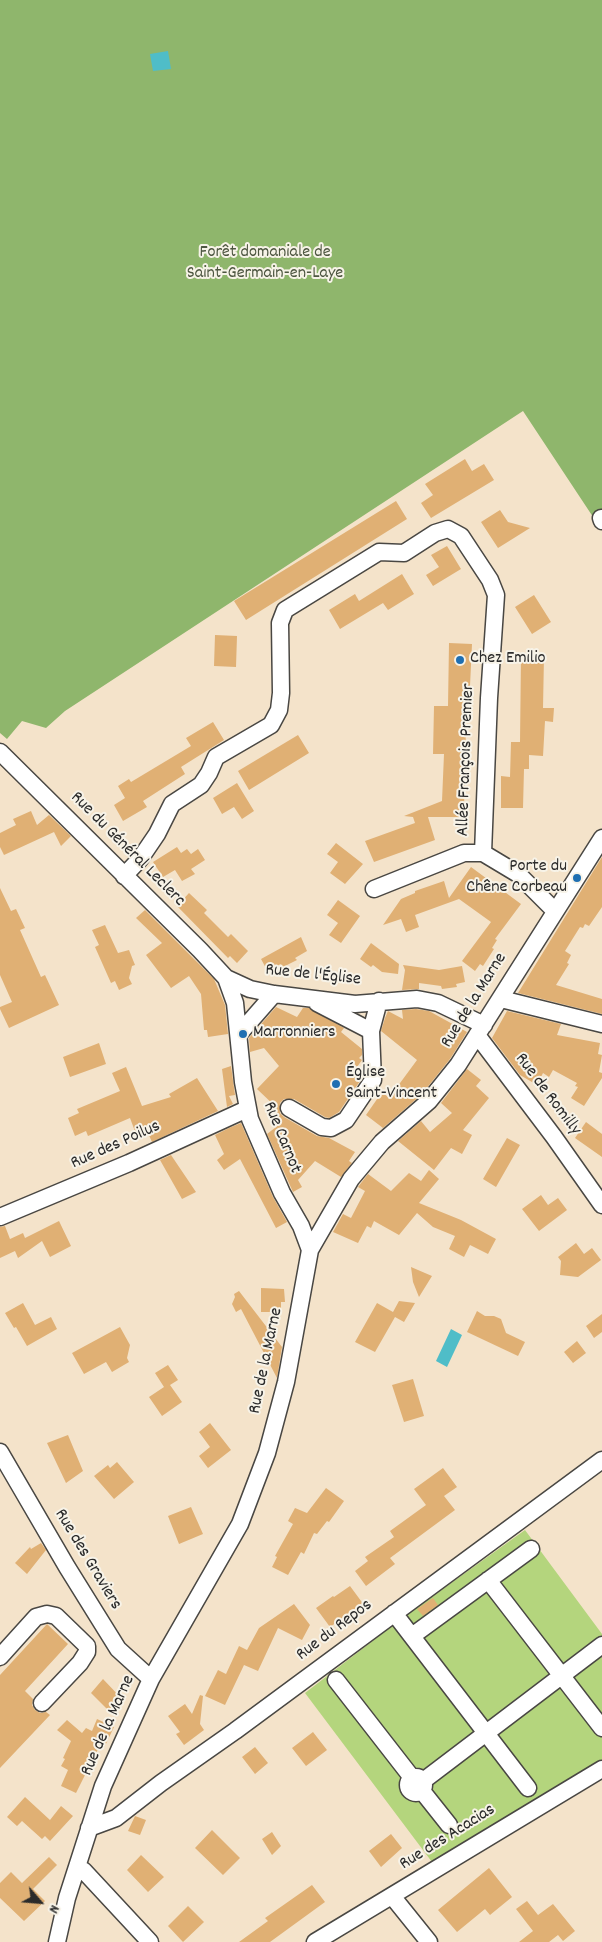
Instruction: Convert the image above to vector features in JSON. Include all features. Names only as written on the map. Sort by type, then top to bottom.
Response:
[{"type":"street","name":"Allée François Premier","points":[[124,876],[140,859],[157,834],[172,804],[200,785],[209,773],[216,757],[271,725],[278,710],[281,693],[280,623],[285,610],[378,552],[404,553],[435,534],[448,530],[461,536],[490,580],[496,595],[489,698],[483,853]]},
{"type":"street","name":"Rue du Général Leclerc","points":[[0,752],[226,978]]},
{"type":"street","name":"Rue de la Marne","points":[[56,1942],[67,1898],[103,1786],[151,1679],[240,1524],[267,1453],[286,1382],[310,1250],[351,1179],[382,1142],[430,1101],[458,1065],[602,838]]},
{"type":"street","name":"Allée François Premier","points":[[374,889],[464,853],[483,853],[518,874],[555,911]]},
{"type":"street","name":"Rue de l'Église","points":[[226,978],[250,989],[274,994],[355,1004],[417,999],[438,1003],[480,1030]]},
{"type":"street","name":"Rue Carnot","points":[[226,978],[235,1003],[247,1109],[253,1130],[282,1193],[301,1226],[310,1250]]},
{"type":"street","points":[[239,1034],[274,994]]},
{"type":"street","points":[[307,998],[371,1030]]},
{"type":"street","points":[[500,999],[602,1024]]},
{"type":"street","points":[[289,1108],[322,1128],[331,1128],[346,1120],[373,1080],[371,1030],[379,1001]]},
{"type":"street","name":"Rue de Romilly","points":[[480,1030],[602,1205]]},
{"type":"street","name":"Rue des Poilus","points":[[0,1217],[130,1163],[247,1109]]},
{"type":"street","name":"Rue des Graviers","points":[[0,1452],[67,1567],[118,1648],[151,1679]]},
{"type":"street","name":"Rue du Repos","points":[[89,1828],[116,1818],[602,1460]]},
{"type":"street","points":[[412,1636],[531,1549]]},
{"type":"street","points":[[488,1580],[602,1728]]},
{"type":"street","points":[[394,1612],[528,1788]]},
{"type":"street","points":[[0,1657],[36,1617],[47,1614],[56,1616],[87,1646],[87,1652],[80,1663],[42,1703]]},
{"type":"street","points":[[413,1788],[602,1645]]},
{"type":"street","points":[[336,1680],[413,1788],[449,1825]]},
{"type":"street","name":"Rue des Acacias","points":[[315,1942],[602,1769]]},
{"type":"street","points":[[78,1866],[150,1942]]},
{"type":"street","points":[[392,1896],[429,1942]]},
{"type":"green space","name":"Forêt domaniale de Saint-Germain-en-Laye","points":[[0,0],[602,0],[602,524],[599,526],[523,411],[65,711],[46,728],[22,721],[7,739],[0,733]]},
{"type":"green space","points":[[525,1530],[602,1634],[602,1762],[432,1862],[305,1693],[392,1626],[397,1627],[407,1620],[408,1614]]},
{"type":"water","points":[[168,51],[171,69],[153,71],[150,54]]},
{"type":"water","points":[[451,1329],[462,1335],[447,1367],[436,1361]]},
{"type":"building","points":[[465,459],[472,471],[484,464],[494,480],[431,518],[421,503],[433,495],[425,484]]},
{"type":"building","points":[[396,501],[407,519],[246,620],[234,601]]},
{"type":"building","points":[[500,510],[508,522],[530,528],[498,548],[481,522]]},
{"type":"building","points":[[447,546],[461,569],[433,586],[426,575],[439,567],[431,555]]},
{"type":"building","points":[[402,574],[414,594],[388,610],[383,603],[340,629],[329,610],[355,594],[359,601]]},
{"type":"building","points":[[534,595],[551,622],[532,634],[515,607]]},
{"type":"building","points":[[215,635],[237,636],[236,667],[214,666]]},
{"type":"building","points":[[449,643],[472,644],[470,686],[467,686],[464,807],[460,807],[460,817],[428,817],[435,840],[374,862],[365,841],[415,823],[413,817],[404,816],[442,801],[444,754],[433,754],[434,706],[448,706]]},
{"type":"building","points":[[521,655],[544,656],[543,708],[554,708],[553,722],[545,721],[543,756],[529,755],[529,769],[524,769],[523,808],[501,808],[501,776],[510,777],[511,742],[520,742]]},
{"type":"building","points":[[213,722],[224,740],[181,767],[185,774],[143,801],[147,807],[123,821],[114,805],[125,798],[118,786],[129,779],[131,782],[191,746],[186,738]]},
{"type":"building","points":[[298,735],[309,753],[249,790],[238,771]]},
{"type":"building","points":[[237,783],[254,811],[242,819],[234,807],[222,814],[213,798]]},
{"type":"building","points":[[31,811],[37,825],[49,815],[71,836],[61,846],[54,832],[4,855],[0,847],[0,833],[16,825],[13,819]]},
{"type":"building","points":[[336,843],[363,864],[345,884],[330,873],[338,862],[327,854]]},
{"type":"building","points":[[177,847],[181,853],[187,849],[191,854],[198,849],[205,860],[191,869],[195,874],[182,881],[175,870],[163,877],[153,862]]},
{"type":"building","points":[[602,857],[602,907],[589,926],[585,924],[583,928],[580,927],[565,951],[571,955],[567,963],[569,964],[556,985],[602,999],[602,1014],[518,993]]},
{"type":"building","points":[[471,867],[521,904],[495,939],[497,940],[492,948],[494,949],[483,966],[480,964],[475,971],[462,961],[491,922],[459,899],[415,915],[419,927],[406,932],[401,919],[383,925],[401,899],[415,893],[415,891],[444,881],[449,898]]},
{"type":"building","points":[[0,888],[11,911],[16,909],[25,928],[20,930],[41,977],[45,975],[59,1005],[9,1028],[0,1009],[0,1007],[12,1002],[0,975]]},
{"type":"building","points":[[189,893],[207,910],[204,913],[228,937],[231,934],[248,951],[237,963],[230,956],[228,958],[177,906]]},
{"type":"building","points":[[338,900],[360,916],[341,943],[329,935],[338,923],[327,915]]},
{"type":"building","points":[[145,910],[214,979],[225,1005],[228,1034],[208,1037],[207,1030],[204,1030],[201,994],[189,976],[171,988],[146,955],[162,943],[136,918]]},
{"type":"building","points":[[105,925],[118,953],[129,950],[135,965],[132,966],[129,978],[132,984],[119,990],[115,981],[111,983],[95,947],[99,945],[92,930]]},
{"type":"building","points":[[301,937],[307,951],[295,958],[297,960],[283,967],[281,964],[267,970],[261,959]]},
{"type":"building","points":[[371,943],[399,964],[398,974],[382,972],[360,959]]},
{"type":"building","points":[[403,965],[439,970],[462,966],[465,982],[456,984],[457,987],[442,989],[441,986],[419,983],[419,989],[402,990],[405,970]]},
{"type":"building","points":[[276,1007],[297,1017],[303,1008],[309,1008],[344,1028],[341,1032],[362,1049],[362,1055],[359,1058],[362,1060],[352,1074],[360,1081],[339,1112],[329,1118],[294,1099],[284,1099],[280,1103],[280,1113],[284,1117],[317,1136],[329,1138],[355,1152],[349,1161],[352,1163],[341,1177],[315,1161],[298,1180],[302,1187],[293,1192],[267,1134],[280,1124],[269,1112],[277,1108],[257,1089],[279,1066],[264,1048],[250,1052],[249,1038]]},
{"type":"building","points":[[416,1009],[429,1011],[467,1032],[450,1059],[422,1094],[383,1128],[366,1115],[382,1092],[389,1098],[417,1060],[381,1031],[388,1011],[403,1019],[402,1010]]},
{"type":"building","points":[[507,1011],[561,1024],[557,1035],[600,1043],[598,1054],[602,1055],[599,1072],[602,1073],[602,1078],[584,1106],[571,1098],[578,1087],[575,1086],[577,1083],[553,1070],[549,1077],[543,1073],[537,1085],[520,1075],[492,1038]]},
{"type":"building","points":[[99,1043],[106,1064],[70,1077],[63,1057]]},
{"type":"building","points":[[231,1066],[235,1095],[229,1096],[233,1104],[227,1107],[222,1069]]},
{"type":"building","points":[[126,1067],[142,1106],[171,1097],[169,1094],[197,1078],[218,1111],[152,1142],[148,1129],[136,1134],[130,1118],[88,1136],[86,1131],[75,1136],[68,1118],[79,1113],[77,1109],[120,1091],[112,1073]]},
{"type":"building","points":[[467,1069],[481,1080],[476,1086],[489,1098],[463,1130],[472,1135],[462,1154],[451,1148],[434,1170],[398,1141],[421,1121],[430,1132],[452,1113],[441,1103]]},
{"type":"building","points":[[586,1122],[602,1134],[602,1157],[575,1138]]},
{"type":"building","points":[[241,1123],[273,1197],[287,1222],[276,1228],[240,1159],[224,1170],[217,1160],[224,1154],[215,1135]]},
{"type":"building","points":[[507,1138],[520,1145],[496,1187],[483,1179]]},
{"type":"building","points":[[171,1155],[196,1192],[182,1199],[160,1160]]},
{"type":"building","points":[[429,1170],[439,1179],[419,1203],[461,1220],[496,1239],[488,1254],[470,1245],[464,1257],[449,1249],[455,1236],[433,1227],[417,1213],[399,1235],[374,1221],[371,1228],[367,1226],[358,1243],[333,1232],[343,1214],[351,1218],[365,1191],[358,1187],[368,1174],[391,1191],[409,1173],[421,1181]]},
{"type":"building","points":[[541,1195],[548,1205],[558,1198],[567,1210],[539,1231],[522,1209]]},
{"type":"building","points":[[59,1221],[71,1246],[50,1257],[42,1241],[18,1258],[15,1251],[0,1258],[0,1227],[5,1226],[10,1239],[23,1233],[25,1238]]},
{"type":"building","points":[[576,1243],[584,1254],[592,1248],[601,1260],[578,1277],[560,1275],[561,1261],[558,1257]]},
{"type":"building","points":[[411,1267],[432,1276],[419,1297],[413,1282]]},
{"type":"building","points":[[261,1288],[284,1289],[285,1302],[281,1302],[281,1312],[261,1312]]},
{"type":"building","points":[[239,1291],[282,1347],[277,1378],[241,1309],[236,1312],[232,1304],[235,1297],[234,1294]]},
{"type":"building","points":[[399,1301],[415,1303],[404,1322],[395,1317],[375,1352],[355,1342],[377,1303],[393,1312]]},
{"type":"building","points":[[23,1303],[35,1325],[51,1317],[57,1329],[27,1346],[5,1313]]},
{"type":"building","points":[[477,1311],[485,1316],[494,1316],[501,1319],[506,1333],[525,1342],[518,1356],[467,1332]]},
{"type":"building","points":[[602,1314],[602,1332],[594,1338],[586,1326]]},
{"type":"building","points":[[120,1327],[130,1345],[127,1358],[129,1362],[112,1372],[106,1362],[84,1374],[72,1353]]},
{"type":"building","points":[[577,1341],[586,1353],[573,1363],[564,1352]]},
{"type":"building","points":[[168,1365],[178,1380],[170,1385],[182,1402],[162,1416],[149,1397],[164,1387],[155,1373]]},
{"type":"building","points":[[413,1379],[424,1416],[404,1422],[392,1385]]},
{"type":"building","points":[[210,1423],[231,1450],[208,1468],[199,1456],[210,1447],[199,1432]]},
{"type":"building","points":[[68,1435],[83,1471],[66,1483],[47,1443]]},
{"type":"building","points":[[117,1462],[134,1482],[114,1499],[94,1476],[108,1465],[110,1468]]},
{"type":"building","points":[[443,1468],[457,1487],[444,1496],[455,1510],[390,1558],[395,1564],[366,1586],[355,1571],[368,1561],[365,1557],[394,1537],[390,1531],[426,1505],[414,1489]]},
{"type":"building","points":[[326,1488],[344,1501],[329,1522],[327,1521],[317,1534],[314,1533],[304,1554],[301,1552],[288,1575],[272,1567],[277,1557],[275,1556],[293,1524],[288,1521],[295,1508],[307,1513]]},
{"type":"building","points":[[191,1507],[203,1534],[179,1544],[168,1516]]},
{"type":"building","points":[[41,1543],[46,1550],[27,1574],[15,1563],[30,1547],[31,1549]]},
{"type":"building","points":[[350,1586],[364,1605],[349,1617],[347,1615],[330,1627],[316,1608]]},
{"type":"building","points":[[433,1598],[438,1605],[423,1616],[417,1609]]},
{"type":"building","points":[[294,1604],[310,1625],[302,1640],[278,1628],[258,1671],[244,1665],[225,1705],[205,1696],[218,1670],[226,1674],[239,1646],[247,1650],[259,1628]]},
{"type":"building","points":[[47,1624],[68,1644],[25,1691],[33,1699],[32,1705],[35,1710],[40,1713],[46,1712],[50,1715],[0,1768],[0,1675]]},
{"type":"building","points":[[103,1679],[123,1700],[121,1702],[123,1704],[113,1715],[91,1693]]},
{"type":"building","points":[[200,1695],[203,1696],[200,1724],[204,1730],[184,1745],[176,1734],[180,1732],[168,1716],[185,1704],[192,1714]]},
{"type":"building","points":[[97,1719],[114,1727],[104,1748],[100,1745],[76,1793],[61,1786],[68,1770],[61,1766],[71,1741],[57,1730],[67,1720],[82,1733],[86,1728],[92,1731]]},
{"type":"building","points":[[313,1732],[327,1750],[306,1766],[292,1748]]},
{"type":"building","points":[[255,1747],[268,1763],[255,1774],[242,1757]]},
{"type":"building","points":[[25,1797],[50,1820],[61,1806],[73,1816],[50,1841],[45,1836],[42,1839],[22,1821],[17,1826],[7,1817]]},
{"type":"building","points":[[135,1816],[146,1820],[140,1835],[128,1831]]},
{"type":"building","points":[[212,1830],[240,1858],[223,1875],[195,1848]]},
{"type":"building","points":[[272,1832],[281,1846],[272,1855],[262,1839]]},
{"type":"building","points":[[391,1834],[402,1848],[381,1867],[369,1851]]},
{"type":"building","points":[[141,1855],[164,1877],[148,1892],[127,1870]]},
{"type":"building","points":[[49,1857],[57,1865],[33,1889],[45,1901],[24,1921],[0,1898],[0,1883],[11,1872],[22,1883]]},
{"type":"building","points":[[489,1868],[512,1897],[490,1915],[485,1909],[457,1932],[438,1910]]},
{"type":"building","points":[[312,1885],[325,1902],[270,1942],[239,1942],[268,1921],[265,1918]]},
{"type":"building","points":[[527,1901],[538,1915],[553,1904],[575,1931],[563,1941],[558,1935],[549,1942],[519,1942],[533,1931],[516,1909]]},
{"type":"building","points":[[188,1906],[204,1922],[183,1942],[168,1926]]},
{"type":"place","name":"Chez Emilio","points":[[460,660]]},
{"type":"place","name":"Porte du Chêne Corbeau","points":[[577,878]]},
{"type":"place","name":"Marronniers","points":[[243,1034]]},
{"type":"place","name":"Église Saint-Vincent","points":[[336,1084]]}]
